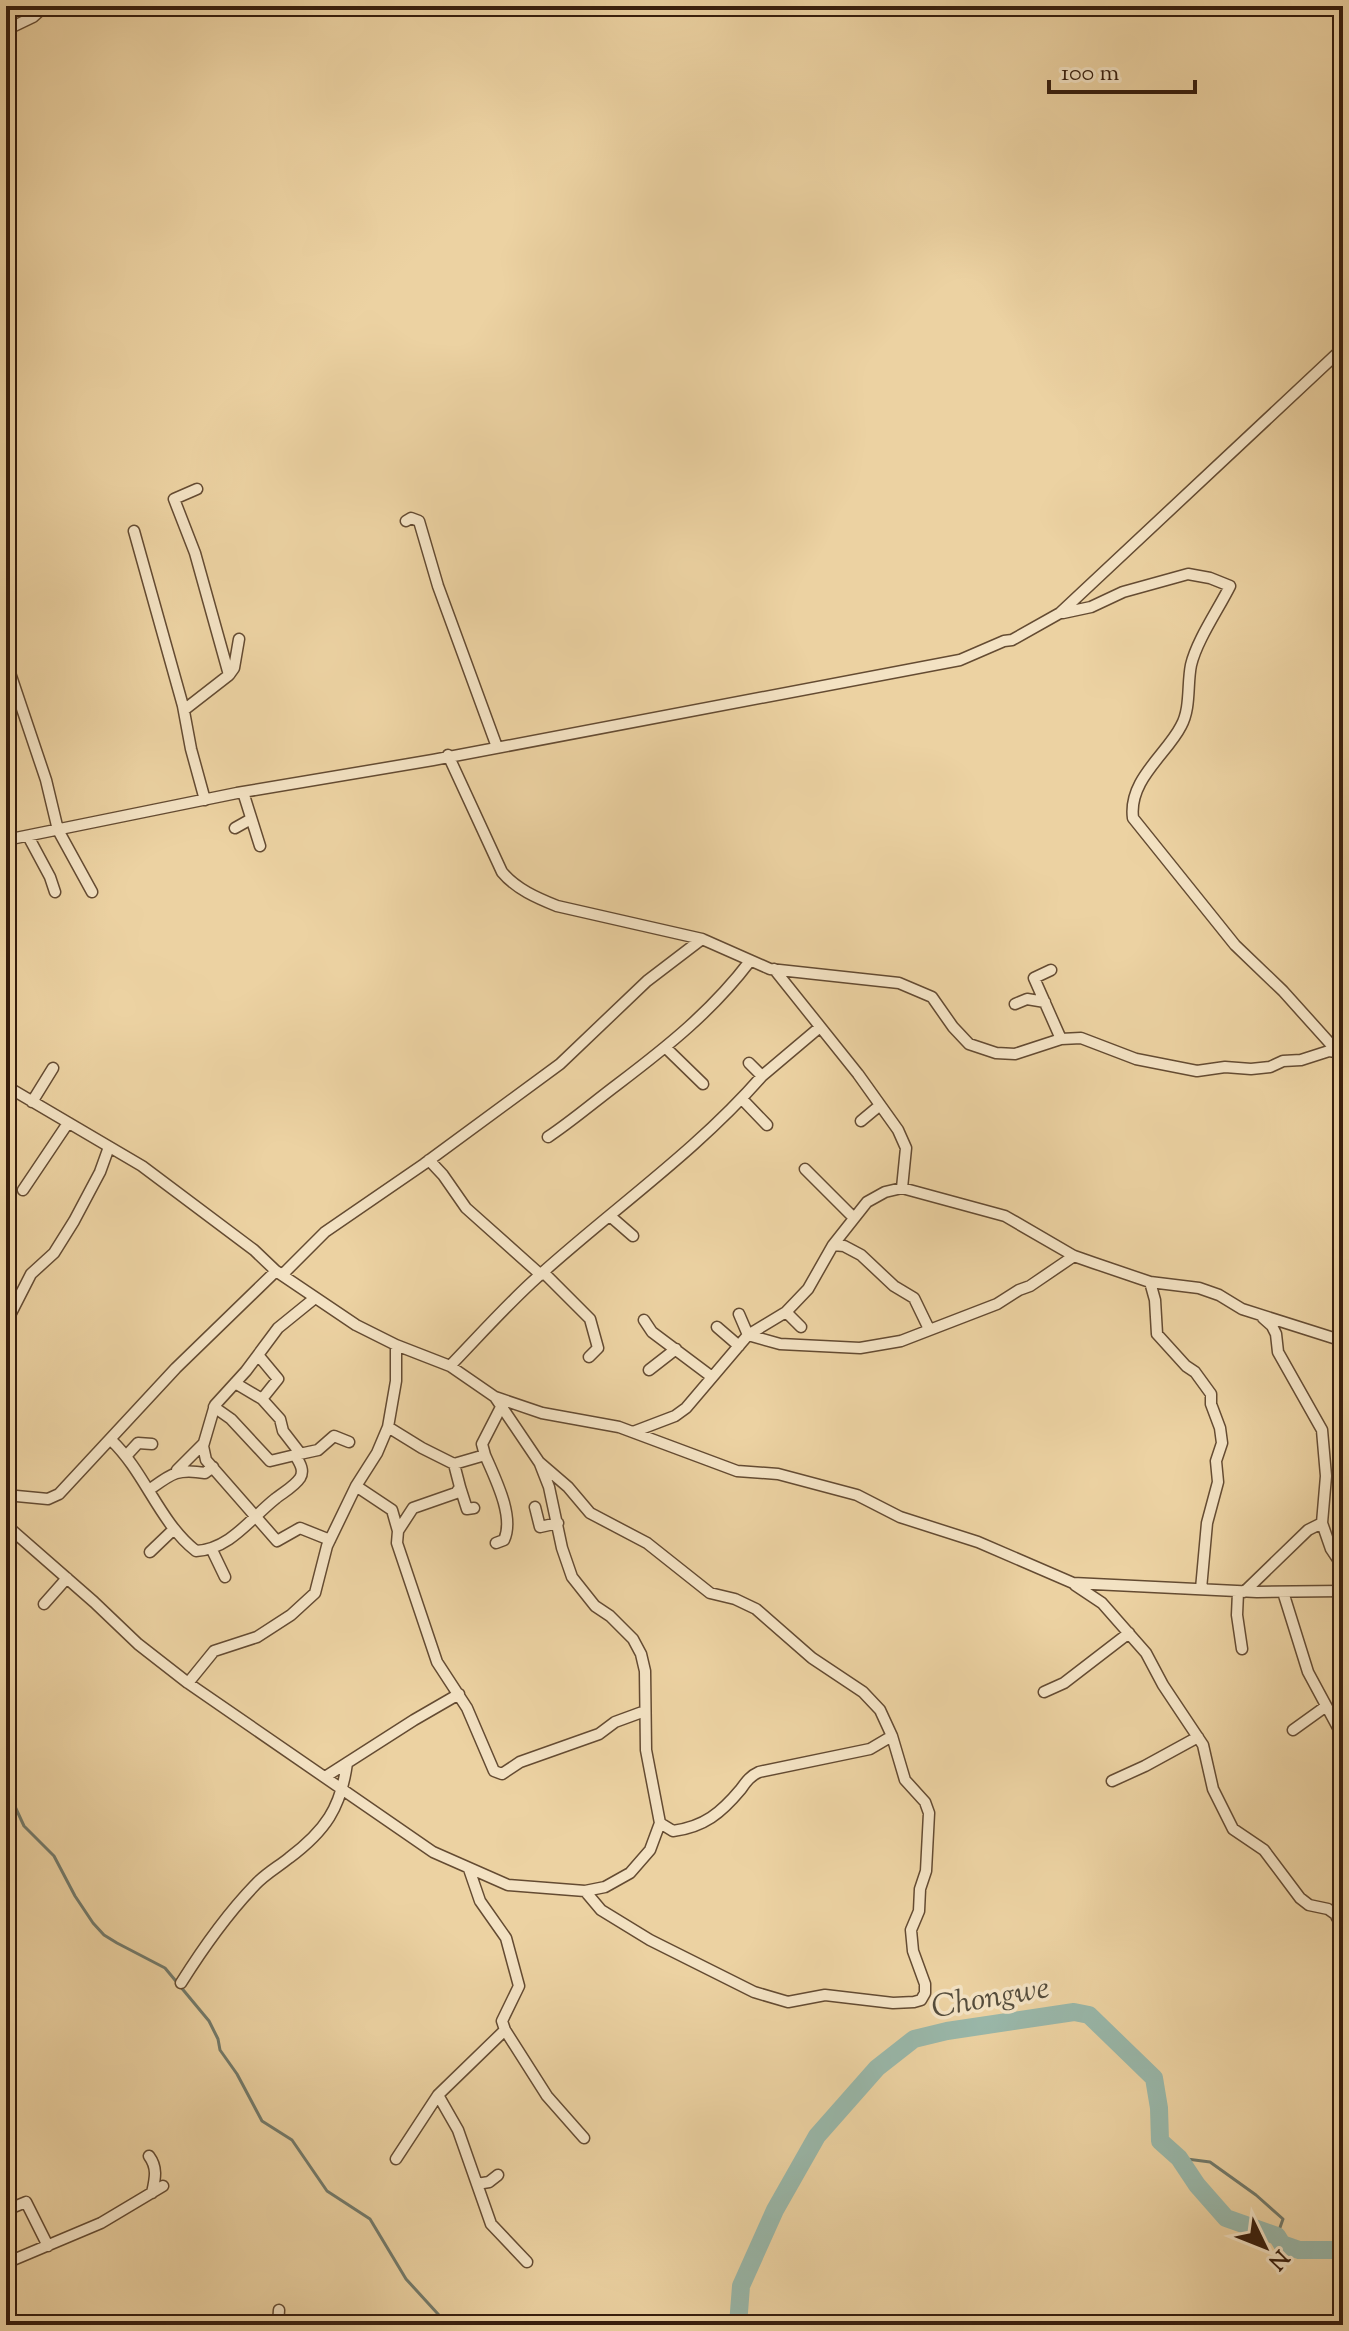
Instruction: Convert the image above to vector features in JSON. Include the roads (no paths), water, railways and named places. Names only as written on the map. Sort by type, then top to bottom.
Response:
[{"type":"street","points":[[6,30],[33,17],[45,6]]},
{"type":"street","points":[[6,840],[243,792],[960,660],[1012,640],[1060,613],[1343,348]]},
{"type":"street","points":[[197,489],[174,499],[195,553],[229,675]]},
{"type":"street","points":[[406,521],[411,518],[419,521],[438,586],[497,747]]},
{"type":"street","points":[[134,531],[184,710],[205,800]]},
{"type":"street","points":[[1060,613],[1091,607],[1123,592],[1188,574],[1230,586],[1192,664],[1184,722],[1149,768],[1135,798],[1133,818],[1235,945],[1339,1052]]},
{"type":"street","points":[[184,710],[229,675],[234,668],[239,639]]},
{"type":"street","points":[[6,661],[34,752],[46,780],[58,830],[92,892]]},
{"type":"street","points":[[448,755],[494,857],[508,880],[538,898],[557,906],[702,939],[774,969],[899,983],[932,997],[961,1038],[981,1050],[1015,1054],[1061,1039],[1081,1038],[1136,1059],[1197,1071],[1225,1067],[1270,1067],[1283,1061],[1339,1052]]},
{"type":"street","points":[[243,792],[260,846]]},
{"type":"street","points":[[235,828],[251,819]]},
{"type":"street","points":[[28,836],[55,892]]},
{"type":"street","points":[[6,1495],[48,1499],[59,1494],[176,1368],[325,1232],[560,1064],[647,981],[702,939]]},
{"type":"street","points":[[548,1137],[573,1121],[665,1047],[725,993],[750,961]]},
{"type":"street","points":[[774,969],[858,1074],[898,1130],[906,1148],[902,1188]]},
{"type":"street","points":[[1051,970],[1034,978],[1061,1039]]},
{"type":"street","points":[[1015,1004],[1027,999],[1045,1002]]},
{"type":"street","points":[[450,1366],[542,1274],[703,1137],[762,1076],[820,1027]]},
{"type":"street","points":[[665,1047],[703,1084]]},
{"type":"street","points":[[749,1063],[762,1076]]},
{"type":"street","points":[[32,1102],[53,1068]]},
{"type":"street","points":[[6,1086],[142,1166],[254,1250],[279,1273],[356,1325],[450,1366],[498,1402],[539,1462],[568,1487],[590,1513],[647,1543],[710,1593],[735,1599],[756,1609],[812,1658],[863,1692],[880,1710],[892,1736],[905,1780],[925,1802],[929,1813],[926,1871],[920,1889],[919,1911],[911,1930],[916,1964],[925,1984],[925,1993],[921,2000],[893,2003],[825,1995],[788,2002],[754,1992],[650,1940],[601,1910],[585,1891]]},
{"type":"street","points":[[742,1099],[767,1125]]},
{"type":"street","points":[[861,1121],[879,1106]]},
{"type":"street","points":[[23,1190],[68,1123]]},
{"type":"street","points":[[6,1323],[31,1274],[54,1253],[74,1221],[100,1172],[109,1147]]},
{"type":"street","points":[[429,1160],[466,1208],[590,1319],[598,1348],[589,1357]]},
{"type":"street","points":[[805,1169],[854,1218]]},
{"type":"street","points":[[633,1432],[675,1416],[686,1408],[748,1335],[786,1312],[808,1289],[833,1245],[854,1218],[876,1197],[902,1188],[1005,1216],[1074,1256],[1150,1282],[1199,1288],[1259,1314],[1343,1341]]},
{"type":"street","points":[[610,1216],[633,1236]]},
{"type":"street","points":[[833,1245],[844,1246],[861,1255],[894,1286],[914,1298],[929,1329]]},
{"type":"street","points":[[748,1335],[780,1344],[860,1348],[901,1341],[997,1304],[1074,1256]]},
{"type":"street","points":[[1150,1282],[1157,1334],[1195,1372],[1211,1394],[1211,1404],[1220,1428],[1222,1443],[1216,1461],[1218,1482],[1207,1523],[1201,1589]]},
{"type":"street","points":[[315,1298],[278,1328],[214,1407],[204,1443],[206,1460],[277,1541],[300,1528],[330,1540]]},
{"type":"street","points":[[786,1312],[801,1327]]},
{"type":"street","points":[[739,1314],[748,1335]]},
{"type":"street","points":[[1259,1314],[1272,1326],[1278,1352],[1322,1430],[1326,1476],[1322,1523],[1331,1549],[1343,1567]]},
{"type":"street","points":[[644,1320],[652,1332],[712,1377]]},
{"type":"street","points":[[717,1327],[739,1346]]},
{"type":"street","points":[[188,1683],[214,1651],[257,1637],[304,1604],[319,1584],[321,1564],[330,1540],[388,1427],[396,1381],[396,1345]]},
{"type":"street","points":[[649,1370],[676,1349]]},
{"type":"street","points":[[258,1355],[278,1379],[262,1399]]},
{"type":"street","points":[[111,1440],[127,1455],[181,1539],[196,1551],[212,1550],[301,1477],[302,1467],[280,1419],[262,1399],[235,1383]]},
{"type":"street","points":[[498,1402],[633,1432],[737,1471],[778,1474],[857,1495],[900,1517],[978,1542],[1073,1583],[1102,1603],[1146,1653],[1163,1685],[1203,1745],[1213,1789],[1233,1829],[1264,1850],[1300,1898],[1309,1905],[1328,1909],[1343,1928]]},
{"type":"street","points":[[496,1543],[504,1540],[509,1530],[501,1490],[482,1444],[498,1402]]},
{"type":"street","points":[[214,1407],[241,1429],[270,1461],[318,1450],[334,1436],[349,1442]]},
{"type":"street","points":[[388,1427],[454,1464],[485,1455]]},
{"type":"street","points":[[127,1455],[138,1443],[152,1444]]},
{"type":"street","points":[[149,1490],[186,1463],[204,1443]]},
{"type":"street","points":[[6,1525],[138,1644],[188,1683],[433,1852],[508,1885],[585,1891],[605,1887],[630,1873],[650,1850],[660,1823],[646,1750],[645,1671],[633,1639],[579,1588],[566,1560],[539,1462]]},
{"type":"street","points":[[454,1464],[467,1509],[474,1508]]},
{"type":"street","points":[[172,1473],[186,1470],[205,1473],[213,1467]]},
{"type":"street","points":[[356,1486],[392,1510],[398,1531],[397,1543],[437,1662],[459,1694],[494,1771],[498,1774],[520,1762],[599,1734],[615,1722],[645,1711]]},
{"type":"street","points":[[398,1531],[413,1508],[456,1493],[460,1487]]},
{"type":"street","points":[[535,1507],[540,1527],[558,1523]]},
{"type":"street","points":[[1242,1649],[1237,1615],[1241,1592],[1308,1530],[1322,1523]]},
{"type":"street","points":[[150,1552],[174,1529]]},
{"type":"street","points":[[212,1550],[225,1577]]},
{"type":"street","points":[[44,1604],[67,1578]]},
{"type":"street","points":[[1073,1583],[1241,1592],[1343,1591]]},
{"type":"street","points":[[1283,1592],[1308,1672],[1343,1737]]},
{"type":"street","points":[[1044,1692],[1064,1683],[1129,1633]]},
{"type":"street","points":[[325,1777],[459,1694]]},
{"type":"street","points":[[1293,1730],[1325,1707]]},
{"type":"street","points":[[660,1823],[673,1831],[701,1825],[711,1820],[751,1776],[759,1772],[870,1749],[892,1736]]},
{"type":"street","points":[[1112,1781],[1198,1737]]},
{"type":"street","points":[[181,1983],[195,1960],[250,1890],[327,1824],[343,1790],[347,1763]]},
{"type":"street","points":[[469,1869],[480,1901],[506,1938],[519,1986],[502,2021],[505,2030],[547,2096],[584,2138]]},
{"type":"street","points":[[396,2159],[438,2095],[505,2030]]},
{"type":"street","points":[[438,2095],[458,2130],[491,2224],[527,2262]]},
{"type":"street","points":[[149,2156],[155,2164],[156,2174],[152,2193]]},
{"type":"street","points":[[477,2184],[489,2182],[498,2175]]},
{"type":"street","points":[[6,2263],[101,2223],[163,2186]]},
{"type":"street","points":[[9,2209],[26,2202],[48,2246]]},
{"type":"street","points":[[278,2325],[279,2310]]},
{"type":"waterway","points":[[6,1787],[24,1826],[54,1856],[93,1923],[104,1935],[165,1968],[209,2021],[220,2050],[237,2074],[262,2121],[292,2140],[327,2191],[370,2219],[406,2279],[448,2325]]},
{"type":"waterway","name":"Chongwe","points":[[738,2325],[741,2286],[775,2210],[817,2136],[877,2068],[914,2039],[1074,2012],[1089,2015],[1154,2078],[1160,2141],[1179,2158],[1197,2185],[1226,2218],[1277,2236],[1282,2244],[1299,2250],[1343,2250]]},
{"type":"waterway","points":[[1179,2158],[1210,2162],[1256,2195],[1283,2219],[1277,2236]]}]
